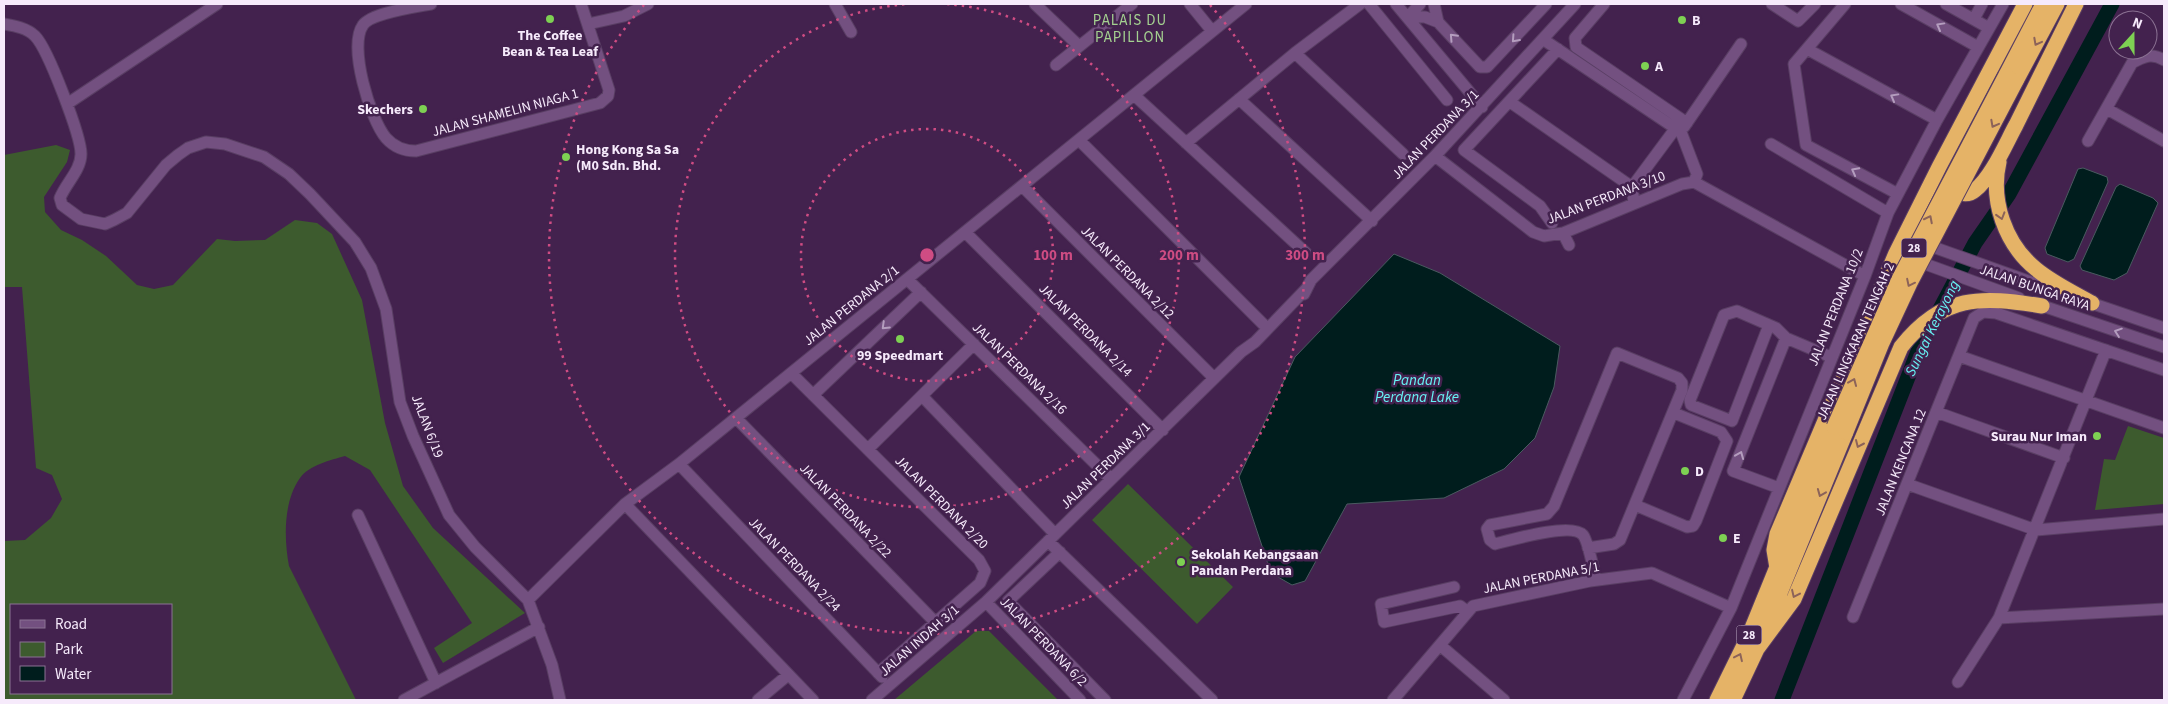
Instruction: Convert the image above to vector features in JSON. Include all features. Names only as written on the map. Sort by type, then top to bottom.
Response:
[{"type":"highway","points":[[1777,568],[1774,550],[1777,534],[1863,327],[1904,236],[2025,4]]},
{"type":"highway","name":"JALAN LINGKARAN TENGAH 2","points":[[1717,700],[1741,655],[1777,568],[1840,429],[2011,78],[2043,4]]},
{"type":"highway","name":"JALAN LINGKARAN TENGAH 2","points":[[2011,78],[2057,4]]},
{"type":"highway","points":[[1939,167],[1942,181],[1953,191],[1966,194],[1975,191],[2001,154],[2076,4]]},
{"type":"highway","points":[[2001,154],[1996,172],[1996,195],[2008,236],[2016,249],[2036,270],[2092,303]]},
{"type":"highway","points":[[1757,649],[1794,598],[1905,342],[1931,317],[1947,308],[1968,301],[1993,299],[2042,306]]},
{"type":"highway","points":[[1863,327],[1877,318],[1884,317],[1892,320],[1901,328],[1905,342]]},
{"type":"highway","name":"JALAN LINGKARAN TENGAH 2","points":[[1733,700],[1757,649],[1840,429]]},
{"type":"street","points":[[4,24],[19,27],[36,37],[66,104],[217,4]]},
{"type":"street","name":"JALAN SHAMELIN NIAGA 1","points":[[431,4],[370,18],[362,26],[358,38],[358,54],[372,112],[385,137],[394,145],[411,151],[490,133],[600,103],[608,96],[609,90],[588,24]]},
{"type":"street","points":[[581,4],[588,24],[624,16],[648,4]]},
{"type":"street","points":[[835,4],[852,32]]},
{"type":"street","points":[[1035,4],[1079,46]]},
{"type":"street","points":[[1056,65],[1132,4]]},
{"type":"street","points":[[1190,4],[1212,31]]},
{"type":"street","name":"JALAN PERDANA 2/1","points":[[528,600],[625,504],[679,464],[1246,4]]},
{"type":"street","points":[[1186,143],[1294,53],[1360,4]]},
{"type":"street","points":[[1369,4],[1447,100]]},
{"type":"street","points":[[1396,4],[1482,107]]},
{"type":"street","points":[[1408,17],[1420,4]]},
{"type":"street","points":[[1434,4],[1438,22]]},
{"type":"street","points":[[1408,17],[1425,17],[1438,22],[1480,67],[1487,67],[1546,4]]},
{"type":"street","name":"JALAN PERDANA 3/1","points":[[986,602],[1245,348],[1255,342],[1264,340],[1301,300],[1309,284],[1482,107],[1576,4]]},
{"type":"street","points":[[1604,4],[1575,38],[1576,47],[1688,122]]},
{"type":"street","points":[[1772,4],[1798,22],[1815,4]]},
{"type":"street","points":[[1845,4],[1794,64],[1806,145],[1898,194]]},
{"type":"street","points":[[1901,4],[1978,48]]},
{"type":"street","points":[[1946,4],[1990,28]]},
{"type":"street","points":[[1974,20],[1982,4]]},
{"type":"street","name":"JALAN PERDANA 10/2","points":[[1683,700],[1731,608],[1865,276],[1888,213],[1937,120],[2002,4]]},
{"type":"street","points":[[1544,40],[1678,131],[1697,174],[1694,182],[1865,276]]},
{"type":"street","points":[[1634,203],[1632,187],[1678,131],[1688,122],[1742,44]]},
{"type":"street","points":[[1807,48],[1937,120]]},
{"type":"street","points":[[1552,223],[1540,206],[1464,150],[1558,49]]},
{"type":"street","points":[[1294,53],[1403,154]]},
{"type":"street","points":[[2088,141],[2132,63],[2143,57],[2156,55],[2164,60]]},
{"type":"street","points":[[1134,95],[1306,253]]},
{"type":"street","points":[[1239,99],[1372,221]]},
{"type":"street","points":[[1510,102],[1632,187]]},
{"type":"street","name":"JALAN 6/19","points":[[66,104],[81,153],[77,170],[60,198],[62,205],[81,219],[105,224],[127,213],[166,165],[188,148],[206,142],[225,144],[242,149],[278,165],[310,194],[328,216],[355,242],[371,268],[386,309],[400,402],[413,436],[449,515],[475,547],[528,600]]},
{"type":"street","points":[[2107,109],[2164,141]]},
{"type":"street","points":[[1079,140],[1263,324]]},
{"type":"street","points":[[1771,144],[1888,213]]},
{"type":"street","name":"JALAN PERDANA 3/10","points":[[1435,156],[1533,232],[1544,236],[1563,233],[1682,184],[1694,182]]},
{"type":"street","name":"JALAN PERDANA 2/12","points":[[1022,186],[1214,378]]},
{"type":"street","name":"JALAN PERDANA 2/14","points":[[965,232],[1163,430]]},
{"type":"street","points":[[1563,233],[1569,245]]},
{"type":"street","name":"JALAN BUNGA RAYA","points":[[1904,236],[2164,328]]},
{"type":"street","name":"JALAN BUNGA RAYA","points":[[1896,253],[1980,285],[2164,347]]},
{"type":"street","name":"JALAN PERDANA 2/16","points":[[907,279],[1111,479]]},
{"type":"street","name":"JALAN PERDANA 3/1","points":[[1245,348],[1250,338],[1303,283],[1309,284]]},
{"type":"street","points":[[813,395],[921,292]]},
{"type":"street","points":[[1769,325],[1732,421],[1695,408],[1690,403],[1690,400],[1724,315],[1737,311],[1776,328],[1786,338],[1831,357]]},
{"type":"street","name":"JALAN KENCANA 12","points":[[1853,617],[1907,484],[1927,443],[1936,412],[1974,318],[1983,312],[1996,313],[2106,350]]},
{"type":"street","points":[[1779,488],[1733,471],[1786,338]]},
{"type":"street","points":[[868,449],[974,344]]},
{"type":"street","points":[[1958,682],[1999,618],[2036,530],[2106,350],[2164,370]]},
{"type":"street","points":[[1588,553],[1620,540],[1682,390],[1682,383],[1678,378],[1617,353],[1580,445],[1551,510],[1547,514],[1490,525],[1487,529],[1490,540],[1495,544],[1568,529],[1582,534],[1588,553],[1587,563],[1593,580]]},
{"type":"street","points":[[1959,356],[2164,428]]},
{"type":"street","name":"JALAN PERDANA 2/20","points":[[792,373],[979,560],[985,571],[980,583],[878,672]]},
{"type":"street","points":[[922,396],[1051,537],[1060,552],[1212,700]]},
{"type":"street","points":[[1936,412],[2064,458]]},
{"type":"street","points":[[1635,505],[1687,527],[1693,526],[1696,521],[1727,442],[1721,432],[1674,413]]},
{"type":"street","name":"JALAN PERDANA 2/22","points":[[736,418],[936,623]]},
{"type":"street","name":"JALAN PERDANA 2/24","points":[[679,464],[890,685]]},
{"type":"street","points":[[1907,484],[2036,530],[2164,519]]},
{"type":"street","points":[[625,504],[813,700]]},
{"type":"street","points":[[358,515],[436,683]]},
{"type":"street","points":[[1060,552],[1008,601],[1105,700]]},
{"type":"street","name":"JALAN PERDANA 5/1","points":[[1394,700],[1473,606],[1593,580],[1652,573],[1731,608]]},
{"type":"street","points":[[1454,587],[1381,604],[1384,622],[1460,606],[1465,616]]},
{"type":"street","points":[[528,600],[552,665],[560,700]]},
{"type":"street","name":"JALAN INDAH 3/1","points":[[872,700],[986,602]]},
{"type":"street","name":"JALAN PERDANA 6/2","points":[[986,602],[1080,700]]},
{"type":"street","points":[[1999,618],[2164,609]]},
{"type":"street","points":[[404,700],[539,626]]},
{"type":"street","points":[[1441,646],[1497,698]]},
{"type":"street","points":[[758,700],[788,675]]},
{"type":"green space","points":[[56,145],[70,150],[67,162],[44,197],[45,212],[61,230],[82,240],[106,256],[137,285],[154,289],[173,285],[217,239],[235,241],[265,240],[295,220],[317,223],[332,234],[362,300],[385,423],[403,486],[433,528],[525,613],[443,663],[434,648],[472,623],[370,470],[345,456],[315,466],[300,478],[290,498],[286,521],[286,544],[289,566],[356,700],[4,700],[4,541],[25,540],[51,518],[62,499],[52,475],[36,468],[22,287],[4,287],[4,155]]},
{"type":"green space","points":[[2128,426],[2164,438],[2164,504],[2095,510],[2104,459],[2115,460]]},
{"type":"green space","points":[[1128,484],[1233,587],[1197,624],[1092,520]]},
{"type":"green space","points":[[976,631],[989,631],[1058,700],[894,700]]},
{"type":"water","points":[[2083,168],[2107,177],[2108,182],[2074,259],[2068,262],[2047,254],[2045,248],[2078,169]]},
{"type":"water","points":[[2120,184],[2153,198],[2158,203],[2127,273],[2114,280],[2082,270],[2080,266],[2116,187]]},
{"type":"water","name":"Pandan Perdana Lake","points":[[1394,254],[1440,273],[1560,346],[1554,387],[1535,438],[1504,469],[1444,498],[1347,504],[1305,581],[1292,585],[1271,573],[1239,477],[1295,357]]},
{"type":"waterway","name":"Sungai Kerayong","points":[[1782,700],[1919,349],[1975,243],[2009,194],[2112,4]]},
{"type":"place","name":"The Coffee Bean & Tea Leaf","points":[[550,19]]},
{"type":"place","name":"B","points":[[1682,20]]},
{"type":"place","name":"A","points":[[1645,66]]},
{"type":"place","name":"Skechers","points":[[423,109]]},
{"type":"place","name":"Hong Kong Sa Sa (M0 Sdn. Bhd.","points":[[566,157]]},
{"type":"place","name":"99 Speedmart","points":[[900,339]]},
{"type":"place","name":"Surau Nur Iman","points":[[2097,436]]},
{"type":"place","name":"D","points":[[1685,471]]},
{"type":"place","name":"E","points":[[1723,538]]},
{"type":"place","name":"Sekolah Kebangsaan Pandan Perdana","points":[[1181,562]]},
{"type":"district","name":"PALAIS DU PAPILLON","points":[[1130,28]]}]
